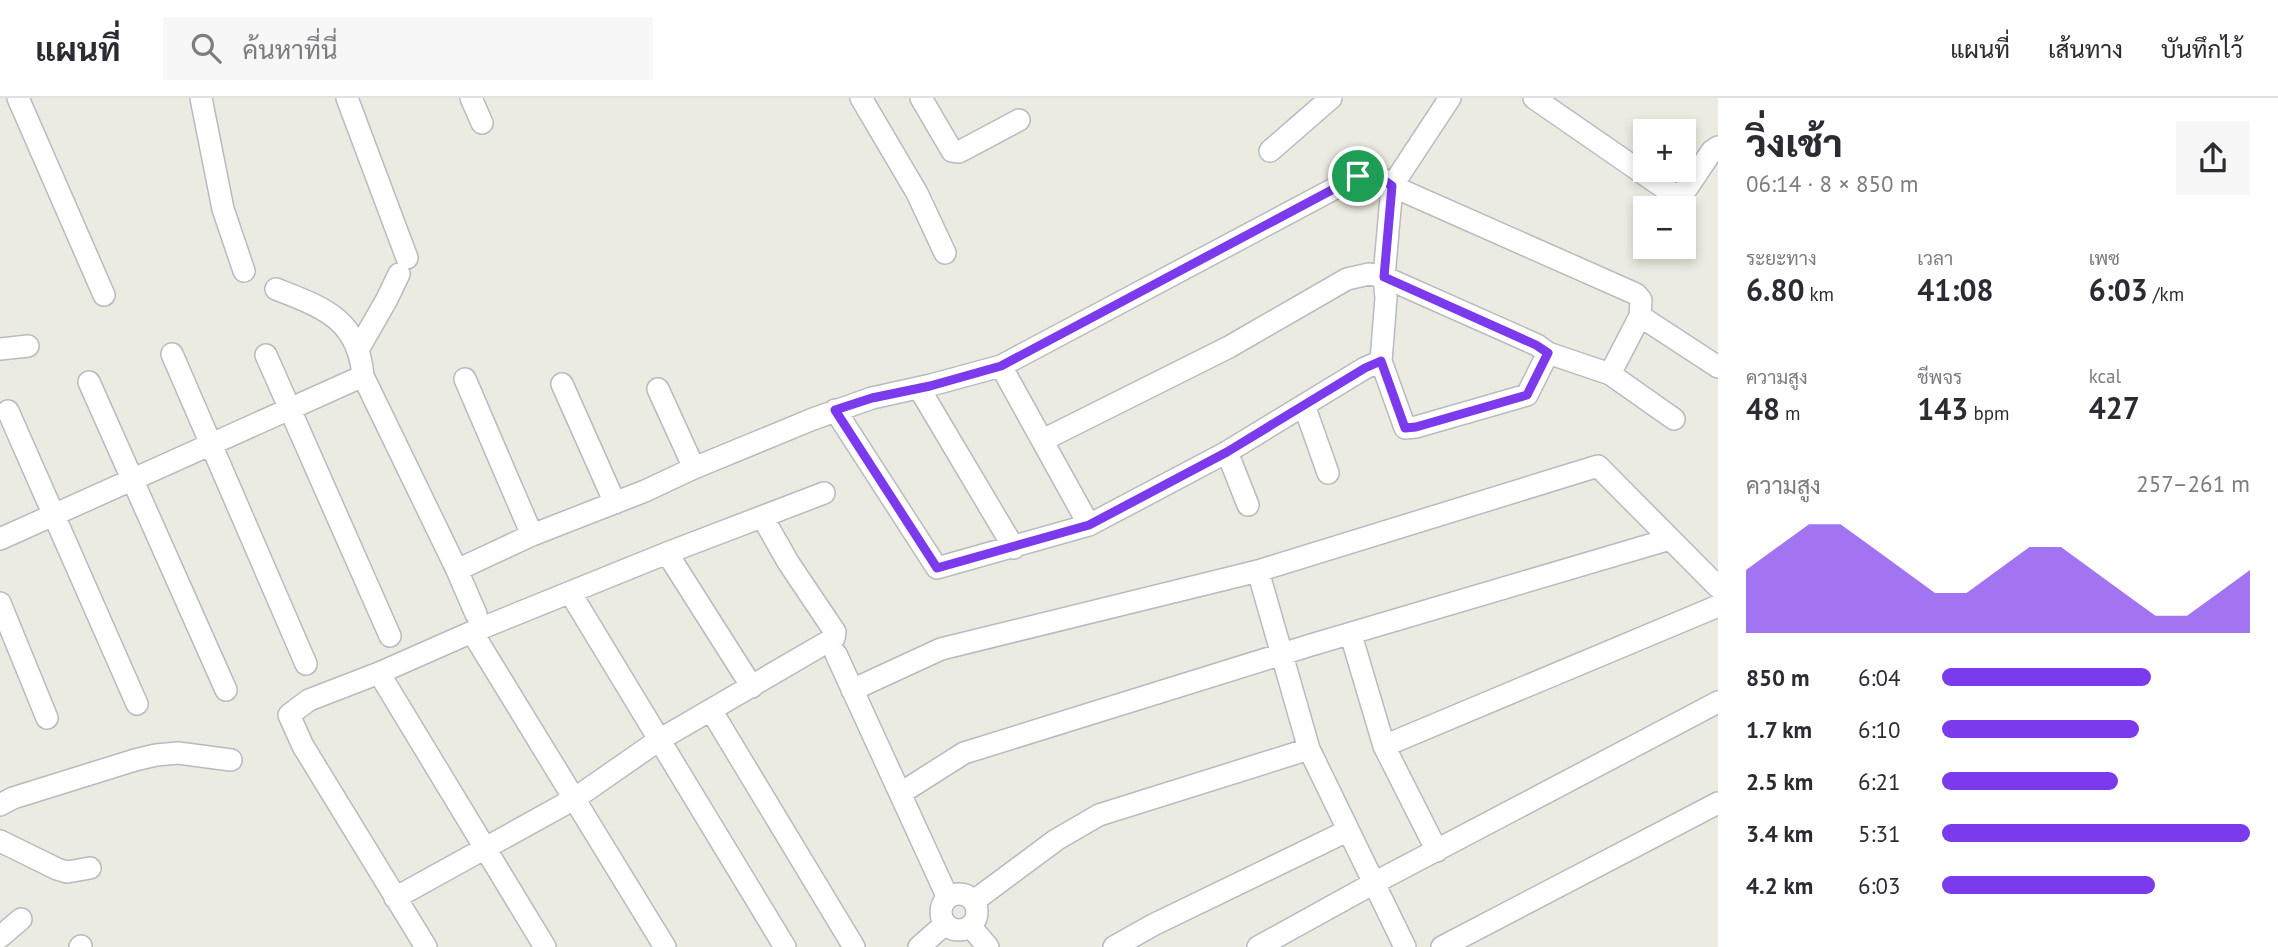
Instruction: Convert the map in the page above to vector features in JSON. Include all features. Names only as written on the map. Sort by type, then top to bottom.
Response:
[{"type":"street","points":[[18,98],[104,295]]},
{"type":"street","points":[[201,98],[223,209],[244,271]]},
{"type":"street","points":[[347,98],[403,266],[359,348]]},
{"type":"street","points":[[471,98],[482,123]]},
{"type":"street","points":[[861,98],[917,193],[945,253]]},
{"type":"street","points":[[921,98],[952,151],[959,152],[1019,120]]},
{"type":"street","points":[[1270,151],[1331,98]]},
{"type":"street","points":[[1450,98],[1392,186],[1384,277],[1386,298],[1381,361],[1405,428],[1527,395],[1548,353]]},
{"type":"street","points":[[1534,98],[1678,195],[1687,188],[1712,151],[1718,148]]},
{"type":"street","points":[[457,570],[532,535],[645,491],[835,410],[872,398],[1001,366],[1358,176],[1378,176],[1392,186],[1636,294],[1641,300],[1640,316],[1610,374]]},
{"type":"street","points":[[1043,440],[1229,347],[1348,279],[1368,274],[1384,277],[1536,345],[1548,353],[1610,374],[1674,419]]},
{"type":"street","points":[[276,289],[317,305],[342,324],[359,348],[363,376],[457,570],[474,623],[575,799],[665,947]]},
{"type":"street","points":[[1640,316],[1718,367]]},
{"type":"street","points":[[0,349],[28,346]]},
{"type":"street","points":[[172,354],[306,664]]},
{"type":"street","points":[[266,355],[390,636]]},
{"type":"street","points":[[835,410],[937,568],[1089,525],[1227,452],[1365,368],[1381,361]]},
{"type":"street","points":[[1001,366],[1089,525]]},
{"type":"street","points":[[0,539],[363,376]]},
{"type":"street","points":[[465,379],[532,535]]},
{"type":"street","points":[[89,382],[226,690]]},
{"type":"street","points":[[562,384],[615,503]]},
{"type":"street","points":[[919,388],[1014,548]]},
{"type":"street","points":[[658,389],[694,468]]},
{"type":"street","points":[[1304,405],[1328,473]]},
{"type":"street","points":[[8,411],[137,704]]},
{"type":"street","points":[[1227,452],[1248,505]]},
{"type":"street","points":[[852,690],[941,649],[1258,571],[1598,466],[1718,587]]},
{"type":"street","points":[[426,947],[303,746],[289,715],[309,700],[379,673],[474,623],[571,594],[667,553],[824,493]]},
{"type":"street","points":[[395,898],[575,799],[659,740],[834,638],[835,632],[763,518]]},
{"type":"street","points":[[901,793],[964,753],[1281,654],[1670,539]]},
{"type":"street","points":[[667,553],[752,687]]},
{"type":"street","points":[[1258,571],[1309,749],[1405,947]]},
{"type":"street","points":[[571,594],[785,947]]},
{"type":"street","points":[[0,603],[47,718]]},
{"type":"street","points":[[1384,746],[1718,606]]},
{"type":"street","points":[[1350,635],[1384,746],[1437,851]]},
{"type":"street","points":[[836,654],[948,898]]},
{"type":"street","points":[[379,673],[545,947]]},
{"type":"street","points":[[1258,947],[1718,702]]},
{"type":"street","points":[[711,710],[854,947]]},
{"type":"street","points":[[974,901],[1056,840],[1099,815],[1309,749]]},
{"type":"street","points":[[0,805],[13,798],[156,755],[178,753],[231,760]]},
{"type":"street","points":[[1442,947],[1718,803]]},
{"type":"street","points":[[1114,947],[1153,925],[1347,831]]},
{"type":"street","points":[[0,841],[67,872],[90,868]]},
{"type":"street","points":[[962,894],[974,901],[978,915],[971,927],[957,931],[945,924],[941,910],[948,898],[962,894]]},
{"type":"street","points":[[0,937],[21,919]]},
{"type":"street","points":[[919,947],[945,924]]},
{"type":"street","points":[[971,927],[988,947]]},
{"type":"route","points":[[1358,176],[1378,176],[1392,186],[1384,277],[1536,345],[1548,353],[1527,395],[1405,428],[1381,361],[1216,458],[1089,525],[937,568],[835,410],[872,398],[930,386],[1001,366],[1358,176]]}]
